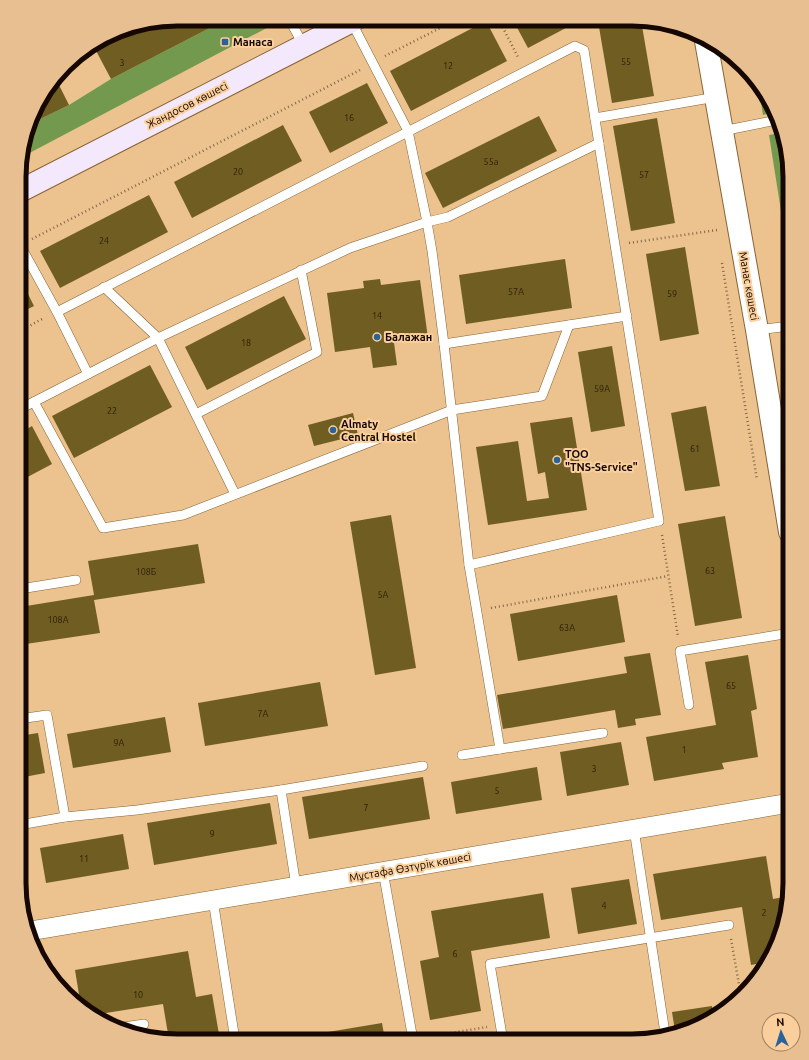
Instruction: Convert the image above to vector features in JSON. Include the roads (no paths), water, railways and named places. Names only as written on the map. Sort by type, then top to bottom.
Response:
[{"type":"main road","name":"Жандосов көшесі","points":[[26,188],[342,26]]},
{"type":"street","name":"Манас көшесі","points":[[707,46],[757,330],[783,489]]},
{"type":"street","name":"Мұстафа Өзтүрік көшесі","points":[[34,930],[783,804]]},
{"type":"lane","points":[[292,26],[304,46]]},
{"type":"lane","points":[[356,26],[408,131],[427,222],[444,344],[469,565],[500,749]]},
{"type":"lane","points":[[57,312],[575,46],[584,50],[659,521],[469,565]]},
{"type":"lane","points":[[594,118],[716,97]]},
{"type":"lane","points":[[722,131],[772,121]]},
{"type":"lane","points":[[26,406],[158,338],[301,270],[350,248],[427,222],[448,217],[599,143]]},
{"type":"lane","points":[[26,257],[57,312],[88,374]]},
{"type":"lane","points":[[196,414],[317,352],[301,270]]},
{"type":"lane","points":[[104,287],[158,338],[236,494]]},
{"type":"lane","points":[[444,344],[627,316]]},
{"type":"lane","points":[[34,402],[103,528],[183,515],[452,410],[542,396],[569,325]]},
{"type":"lane","points":[[757,330],[783,327]]},
{"type":"lane","points":[[26,588],[76,580]]},
{"type":"lane","points":[[688,705],[680,651],[783,634]]},
{"type":"lane","points":[[26,719],[48,715],[65,817]]},
{"type":"lane","points":[[462,755],[603,733]]},
{"type":"lane","points":[[26,823],[65,817],[137,810],[281,790],[423,766]]},
{"type":"lane","points":[[281,790],[296,886]]},
{"type":"lane","points":[[634,829],[665,1030]]},
{"type":"lane","points":[[383,871],[412,1034]]},
{"type":"lane","points":[[213,900],[235,1034]]},
{"type":"lane","points":[[502,1034],[490,964],[729,925]]},
{"type":"lane","points":[[130,1026],[144,1024]]},
{"type":"place","name":"Манаса","points":[[225,42]]},
{"type":"place","name":"Балажан","points":[[377,337]]},
{"type":"place","name":"Almaty Central Hostel","points":[[333,430]]},
{"type":"place","name":"ТОО \"TNS-Service\"","points":[[557,460]]}]
